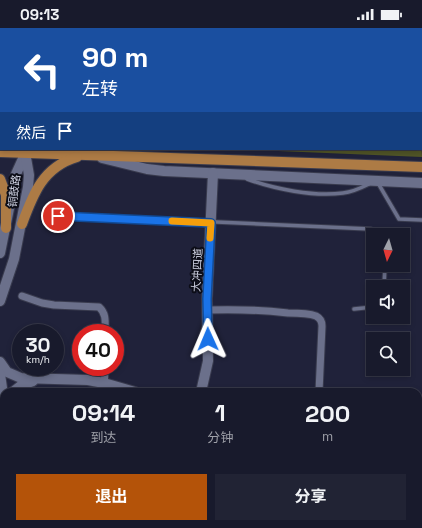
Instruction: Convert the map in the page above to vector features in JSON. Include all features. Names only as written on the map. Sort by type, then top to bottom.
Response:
[{"type":"main road","points":[[0,152],[26,151],[89,155],[422,167]]},
{"type":"main road","name":"铜鼓路","points":[[0,301],[14,259],[22,224],[29,175],[26,151]]},
{"type":"main road","name":"铜鼓路","points":[[0,253],[16,174],[26,151]]},
{"type":"main road","points":[[22,224],[33,195],[40,182],[53,169],[70,159],[89,155],[156,170],[408,182],[422,184]]},
{"type":"main road","name":"大冲四道","points":[[202,388],[208,361],[208,310],[213,173]]},
{"type":"main road","points":[[0,180],[6,195],[6,228]]},
{"type":"main road","points":[[0,362],[7,372],[15,377],[28,379],[88,380],[104,387]]},
{"type":"main road","points":[[0,374],[2,388]]},
{"type":"main road","points":[[18,388],[22,385],[39,379]]},
{"type":"main road","points":[[0,498],[0,503]]},
{"type":"street","points":[[22,296],[42,303],[54,305],[99,307],[105,316],[105,324]]},
{"type":"street","points":[[208,310],[230,309],[307,314],[320,318],[322,326],[319,388]]},
{"type":"street","points":[[104,387],[105,376]]},
{"type":"lane","points":[[235,174],[283,190],[333,194],[354,190],[376,181],[399,219],[422,220]]},
{"type":"lane","points":[[58,216],[366,229]]},
{"type":"lane","points":[[354,309],[366,309]]},
{"type":"green space","points":[[251,150],[422,150],[422,157]]},
{"type":"slow traffic","points":[[172,221],[211,223],[210,238]]},
{"type":"route","points":[[58,216],[211,223],[207,299],[208,339]]}]
